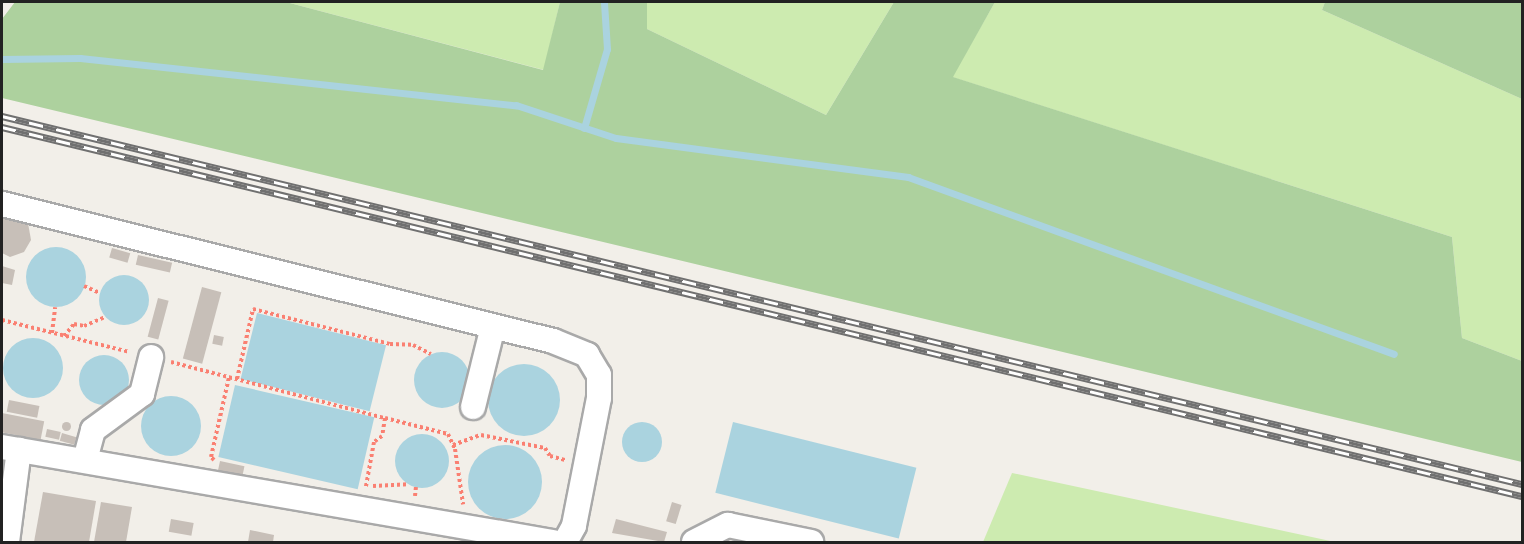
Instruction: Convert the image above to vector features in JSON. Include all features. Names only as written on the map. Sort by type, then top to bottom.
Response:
[{"type":"lane","points":[[2,204],[493,326],[587,355],[599,375],[599,398],[574,526],[565,543]]},
{"type":"lane","points":[[473,407],[493,326]]},
{"type":"lane","points":[[85,460],[93,430],[142,394],[152,357]]},
{"type":"lane","points":[[7,543],[10,449],[210,481],[367,498],[460,526],[553,543]]},
{"type":"lane","points":[[694,543],[728,525],[811,543]]},
{"type":"path","points":[[84,286],[100,292]]},
{"type":"path","points":[[52,333],[56,307]]},
{"type":"path","points":[[237,379],[254,309],[390,344],[413,345],[431,354]]},
{"type":"path","points":[[64,336],[74,324],[84,326],[105,317]]},
{"type":"path","points":[[2,320],[448,434],[453,445],[461,482],[460,526]]},
{"type":"path","points":[[210,481],[215,461],[211,457],[229,377]]},
{"type":"path","points":[[385,418],[382,436],[374,442],[365,485],[367,498],[408,484]]},
{"type":"path","points":[[453,445],[481,435],[545,448],[550,456],[586,465]]},
{"type":"green space","points":[[15,2],[286,2],[543,70],[560,2],[647,2],[647,29],[826,115],[894,2],[995,2],[953,77],[1452,237],[1462,338],[1522,361],[1522,462],[2,98],[2,19]]},
{"type":"green space","points":[[286,2],[560,2],[544,70]]},
{"type":"green space","points":[[647,2],[894,2],[826,115],[647,29]]},
{"type":"green space","points":[[995,2],[1325,2],[1322,10],[1522,99],[1522,361],[1462,338],[1452,237],[952,77]]},
{"type":"green space","points":[[1325,2],[1522,2],[1522,99],[1322,10]]},
{"type":"green space","points":[[1012,473],[1335,542],[983,542]]},
{"type":"water","points":[[56,247],[73,252],[81,260],[86,277],[81,294],[73,302],[56,307],[39,302],[31,294],[26,277],[31,260],[39,252]]},
{"type":"water","points":[[119,275],[129,275],[142,282],[149,295],[149,305],[142,318],[129,325],[119,325],[110,321],[103,314],[99,305],[99,295],[103,286],[110,279]]},
{"type":"water","points":[[257,313],[386,345],[370,411],[241,379]]},
{"type":"water","points":[[33,338],[50,343],[58,351],[63,368],[58,385],[50,393],[33,398],[16,393],[8,385],[3,368],[8,351],[16,343]]},
{"type":"water","points":[[442,352],[453,354],[462,360],[468,369],[470,380],[468,391],[462,400],[453,406],[442,408],[431,406],[422,400],[416,391],[414,380],[416,369],[422,360],[431,354]]},
{"type":"water","points":[[99,355],[109,355],[122,362],[129,375],[129,385],[122,398],[109,405],[99,405],[90,401],[83,394],[79,385],[79,375],[83,366],[90,359]]},
{"type":"water","points":[[531,364],[550,374],[558,386],[560,400],[558,414],[550,426],[538,434],[517,436],[498,426],[490,414],[488,393],[498,374],[510,366]]},
{"type":"water","points":[[235,385],[374,417],[358,489],[218,457]]},
{"type":"water","points":[[171,396],[188,401],[196,409],[201,426],[196,443],[188,451],[171,456],[154,451],[146,443],[141,426],[146,409],[154,401]]},
{"type":"water","points":[[642,422],[650,423],[656,428],[661,434],[661,450],[656,456],[650,461],[642,462],[634,461],[628,456],[623,450],[622,442],[623,434],[628,428],[634,423]]},
{"type":"water","points":[[733,422],[916,468],[899,539],[715,493]]},
{"type":"water","points":[[417,434],[427,434],[437,438],[445,446],[449,461],[445,476],[437,484],[427,488],[417,488],[407,484],[399,476],[395,466],[395,456],[399,446],[407,438]]},
{"type":"water","points":[[505,445],[526,451],[536,461],[542,482],[536,503],[526,513],[505,519],[484,513],[474,503],[468,482],[474,461],[484,451]]},
{"type":"building","points":[[11,215],[28,223],[31,240],[24,252],[10,257],[2,253],[2,217]]},
{"type":"building","points":[[112,248],[130,253],[128,263],[109,258]]},
{"type":"building","points":[[138,255],[172,263],[170,273],[136,265]]},
{"type":"building","points":[[2,266],[15,270],[12,285],[2,283]]},
{"type":"building","points":[[202,287],[221,292],[202,364],[183,358]]},
{"type":"building","points":[[158,298],[169,301],[158,339],[148,337]]},
{"type":"building","points":[[214,335],[224,337],[222,346],[212,344]]},
{"type":"building","points":[[9,400],[39,406],[37,418],[7,412]]},
{"type":"building","points":[[2,413],[44,421],[41,440],[2,432]]},
{"type":"building","points":[[66,421],[71,426],[66,431],[61,426]]},
{"type":"building","points":[[47,429],[61,432],[59,440],[45,437]]},
{"type":"building","points":[[62,433],[76,437],[74,445],[60,441]]},
{"type":"building","points":[[220,461],[244,466],[242,479],[217,474]]},
{"type":"building","points":[[43,492],[96,501],[89,542],[34,542]]},
{"type":"building","points":[[101,502],[132,507],[126,542],[94,542]]},
{"type":"building","points":[[672,502],[682,505],[676,524],[666,521]]},
{"type":"building","points":[[171,519],[194,523],[191,536],[169,532]]},
{"type":"building","points":[[616,519],[667,532],[664,542],[612,533]]},
{"type":"building","points":[[250,530],[274,535],[273,542],[248,542]]},
{"type":"waterway","points":[[584,128],[607,49],[604,2]]},
{"type":"waterway","points":[[2,59],[80,58],[516,105],[616,138],[908,177],[1394,354]]},
{"type":"railway","points":[[2,116],[1522,484]]},
{"type":"railway","points":[[2,127],[1522,496]]}]
